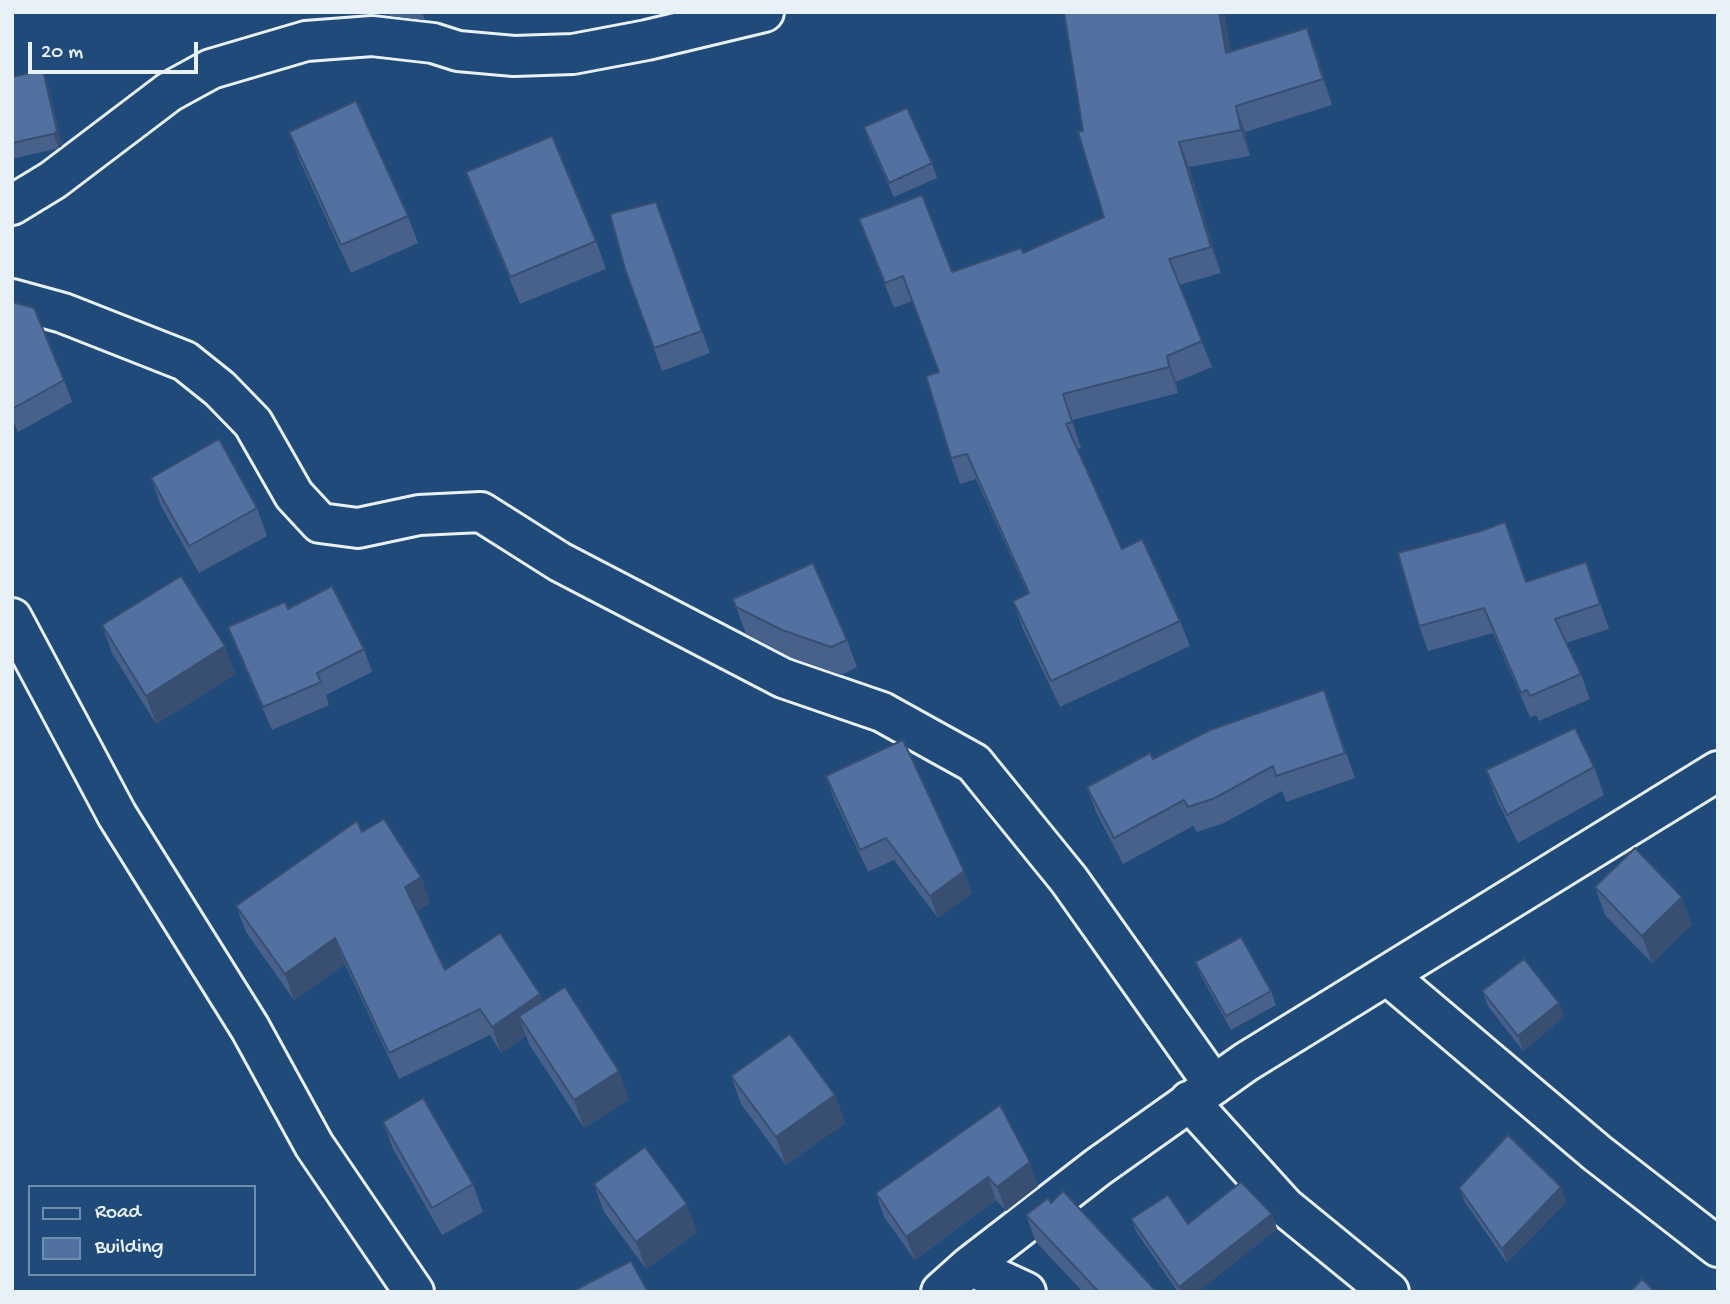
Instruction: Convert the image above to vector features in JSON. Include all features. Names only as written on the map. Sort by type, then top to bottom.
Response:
[{"type":"street","points":[[12,205],[53,180],[169,92],[211,69],[306,41],[372,36],[427,27],[458,51],[514,56],[573,54],[647,40],[764,12]]},
{"type":"street","points":[[12,299],[63,313],[185,361],[220,389],[253,423],[294,495],[320,523],[358,528],[419,515],[481,512],[560,562],[783,678],[882,712],[974,762],[1069,880],[1202,1093],[1285,1208],[1389,1292]]},
{"type":"street","points":[[12,618],[117,816],[250,1028],[314,1145],[414,1292]]},
{"type":"street","points":[[941,1292],[970,1266],[1098,1167],[1245,1062],[1718,771]]},
{"type":"street","points":[[1387,975],[1597,1153],[1718,1247]]},
{"type":"street","points":[[970,1266],[1026,1292]]},
{"type":"building","points":[[1064,12],[1219,12],[1226,53],[1307,28],[1323,79],[1236,106],[1241,130],[1179,142],[1211,247],[1169,259],[1202,341],[1167,356],[1169,367],[1063,394],[1072,422],[1066,424],[1122,549],[1142,539],[1180,621],[1051,681],[1013,601],[1029,593],[967,454],[951,458],[926,376],[939,372],[903,276],[885,283],[859,219],[922,195],[952,272],[1021,248],[1023,253],[1104,217],[1078,132],[1083,131]]},
{"type":"building","points":[[43,70],[57,131],[12,143],[12,77]]},
{"type":"building","points":[[356,101],[408,216],[341,245],[289,132]]},
{"type":"building","points":[[907,108],[932,163],[889,183],[864,127]]},
{"type":"building","points":[[552,136],[596,241],[510,277],[466,172]]},
{"type":"building","points":[[656,202],[702,331],[654,348],[625,269],[610,214]]},
{"type":"building","points":[[12,302],[34,308],[64,380],[12,409]]},
{"type":"building","points":[[219,439],[257,508],[189,546],[151,478]]},
{"type":"building","points":[[1505,522],[1526,582],[1586,562],[1600,604],[1555,619],[1581,674],[1530,696],[1527,690],[1521,693],[1484,608],[1419,626],[1398,553]]},
{"type":"building","points":[[813,563],[847,640],[831,647],[782,630],[736,607],[733,599]]},
{"type":"building","points":[[181,576],[225,646],[146,696],[102,625]]},
{"type":"building","points":[[332,586],[364,649],[317,673],[321,682],[263,707],[228,627],[285,602],[288,609]]},
{"type":"building","points":[[1324,690],[1345,753],[1276,776],[1273,766],[1215,798],[1188,807],[1184,800],[1114,838],[1087,787],[1150,753],[1153,759],[1210,730]]},
{"type":"building","points":[[1575,728],[1594,767],[1507,815],[1486,770]]},
{"type":"building","points":[[903,740],[964,871],[930,896],[886,838],[860,850],[826,776]]},
{"type":"building","points":[[384,819],[421,877],[405,887],[445,970],[500,933],[540,994],[492,1027],[480,1009],[389,1053],[335,938],[285,974],[236,906],[357,821],[362,832]]},
{"type":"building","points":[[1635,848],[1682,897],[1642,936],[1595,887]]},
{"type":"building","points":[[1241,937],[1271,991],[1226,1016],[1195,962]]},
{"type":"building","points":[[1524,959],[1559,1003],[1518,1036],[1482,991]]},
{"type":"building","points":[[565,987],[619,1071],[574,1100],[519,1016]]},
{"type":"building","points":[[790,1034],[835,1095],[776,1137],[731,1076]]},
{"type":"building","points":[[423,1098],[473,1184],[432,1208],[383,1122]]},
{"type":"building","points":[[1000,1105],[1030,1162],[997,1187],[988,1177],[906,1237],[876,1193]]},
{"type":"building","points":[[1508,1135],[1561,1187],[1502,1249],[1459,1188]]},
{"type":"building","points":[[645,1147],[687,1204],[636,1242],[594,1184]]},
{"type":"building","points":[[1241,1182],[1272,1214],[1179,1287],[1131,1219],[1168,1195],[1188,1224]]},
{"type":"building","points":[[1063,1191],[1157,1292],[1099,1292],[1026,1215],[1048,1198],[1051,1203]]},
{"type":"building","points":[[631,1261],[648,1292],[579,1292],[577,1289]]},
{"type":"building","points":[[1642,1279],[1655,1292],[1630,1292]]}]
